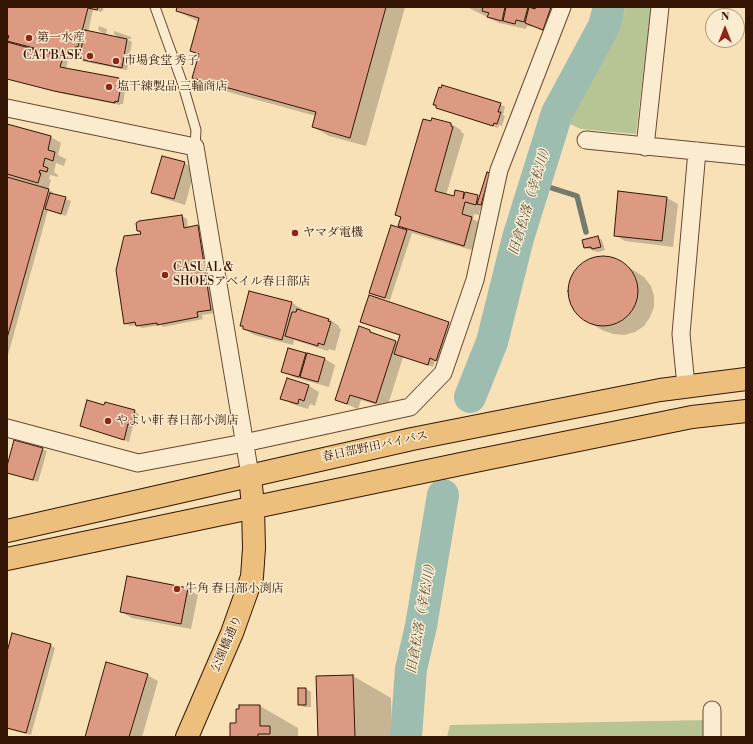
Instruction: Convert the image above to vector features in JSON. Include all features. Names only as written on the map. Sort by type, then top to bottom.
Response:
[{"type":"main road","name":"春日部野田バイパス","points":[[7,531],[250,474],[508,419],[660,390],[746,379]]},
{"type":"main road","points":[[7,559],[253,506],[692,417],[746,410]]},
{"type":"main road","name":"公園橋通り","points":[[187,737],[232,634],[252,577],[254,548],[253,506],[250,474]]},
{"type":"street","points":[[7,428],[138,463],[244,443],[410,406],[443,373],[475,280],[499,170],[562,7]]},
{"type":"street","points":[[646,147],[660,7]]},
{"type":"street","points":[[7,108],[195,147],[250,474]]},
{"type":"street","points":[[586,140],[746,156]]},
{"type":"street","points":[[686,386],[681,334],[697,151]]},
{"type":"street","points":[[712,710],[712,737]]},
{"type":"lane","points":[[155,7],[182,82],[196,130],[195,147]]},
{"type":"green space","points":[[626,7],[651,7],[636,134],[581,129],[565,122],[618,29]]},
{"type":"green space","points":[[708,720],[708,737],[447,737],[450,725]]},
{"type":"building","points":[[7,7],[98,7],[97,10],[88,8],[78,47],[75,47],[72,58],[7,41],[9,36],[7,35]]},
{"type":"building","points":[[177,7],[386,7],[350,138],[312,127],[316,112],[192,78],[199,54],[190,51],[199,18],[176,11]]},
{"type":"building","points":[[483,7],[505,7],[502,21],[487,17],[489,13],[482,11]]},
{"type":"building","points":[[506,7],[528,7],[524,22],[516,20],[515,24],[503,21]]},
{"type":"building","points":[[529,7],[535,9],[536,7],[551,7],[543,30],[525,23]]},
{"type":"building","points":[[85,30],[127,39],[122,68],[79,59]]},
{"type":"building","points":[[7,42],[63,57],[60,67],[119,78],[118,86],[121,86],[118,102],[115,101],[115,103],[54,91],[7,79]]},
{"type":"building","points":[[442,85],[501,103],[498,112],[501,112],[497,124],[494,123],[493,126],[436,108],[436,105],[433,105],[439,87],[441,88]]},
{"type":"building","points":[[432,118],[451,123],[451,126],[453,127],[435,191],[454,196],[455,190],[464,192],[463,199],[465,192],[478,195],[476,205],[465,202],[462,214],[472,217],[464,246],[398,226],[401,217],[395,215],[423,119],[431,121]]},
{"type":"building","points":[[7,124],[51,136],[48,150],[55,152],[53,161],[45,158],[43,166],[48,168],[47,172],[40,170],[39,173],[41,173],[38,183],[7,174]]},
{"type":"building","points":[[162,156],[185,162],[174,199],[151,193]]},
{"type":"building","points":[[487,172],[490,173],[481,205],[477,204]]},
{"type":"building","points":[[7,177],[49,189],[7,338]]},
{"type":"building","points":[[618,191],[667,197],[662,241],[614,236]]},
{"type":"building","points":[[50,193],[66,197],[61,214],[45,209]]},
{"type":"building","points":[[182,215],[184,228],[198,225],[211,310],[197,312],[198,317],[157,325],[157,323],[136,326],[135,322],[124,324],[116,270],[124,236],[141,234],[140,231],[137,231],[136,223],[139,221]]},
{"type":"building","points":[[391,225],[407,230],[385,298],[369,293]]},
{"type":"building","points":[[598,236],[601,247],[592,249],[591,247],[584,248],[582,240]]},
{"type":"building","points":[[603,256],[616,259],[628,266],[635,278],[638,291],[635,304],[628,316],[616,323],[603,326],[590,323],[578,316],[571,304],[568,291],[571,278],[578,266],[590,259]]},
{"type":"building","points":[[249,291],[292,302],[282,340],[243,329],[243,326],[240,326]]},
{"type":"building","points":[[369,295],[449,322],[436,361],[430,358],[428,365],[394,354],[400,335],[360,322]]},
{"type":"building","points":[[297,309],[329,319],[328,321],[331,322],[324,345],[318,343],[318,346],[285,336],[292,312],[296,312]]},
{"type":"building","points":[[359,326],[370,330],[370,332],[396,341],[376,403],[350,395],[347,404],[335,400]]},
{"type":"building","points":[[288,348],[306,353],[299,377],[281,372]]},
{"type":"building","points":[[307,353],[325,358],[318,382],[300,377]]},
{"type":"building","points":[[287,378],[309,385],[304,401],[299,399],[298,404],[280,399]]},
{"type":"building","points":[[87,400],[104,405],[105,402],[135,410],[131,424],[128,424],[124,440],[80,426]]},
{"type":"building","points":[[14,440],[43,448],[33,480],[7,473],[7,466]]},
{"type":"building","points":[[127,576],[188,588],[181,624],[120,612]]},
{"type":"building","points":[[12,633],[51,644],[26,733],[7,728],[7,652]]},
{"type":"building","points":[[106,662],[148,674],[129,737],[85,737]]},
{"type":"building","points":[[353,675],[355,737],[318,737],[316,676]]},
{"type":"building","points":[[298,688],[306,688],[306,705],[298,705]]},
{"type":"building","points":[[239,705],[260,705],[260,726],[270,726],[270,734],[258,734],[258,737],[230,737],[230,723],[236,723],[236,709],[239,709]]},
{"type":"waterway","name":"旧倉松落（幸松川）","points":[[470,397],[492,342],[518,238],[557,113],[604,26],[609,7]]},
{"type":"waterway","points":[[536,183],[577,196],[586,232]]},
{"type":"waterway","name":"旧倉松落（幸松川）","points":[[406,737],[411,669],[421,626],[443,495]]},
{"type":"place","name":"第一水産","points":[[29,38]]},
{"type":"place","name":"CAT BASE","points":[[90,56]]},
{"type":"place","name":"市場食堂 秀子","points":[[116,61]]},
{"type":"place","name":"塩干練製品 三輪商店","points":[[109,87]]},
{"type":"place","name":"ヤマダ電機","points":[[295,233]]},
{"type":"place","name":"CASUAL & SHOESアベイル春日部店","points":[[165,275]]},
{"type":"place","name":"やよい軒 春日部小渕店","points":[[108,421]]},
{"type":"place","name":"牛角 春日部小渕店","points":[[177,589]]}]
